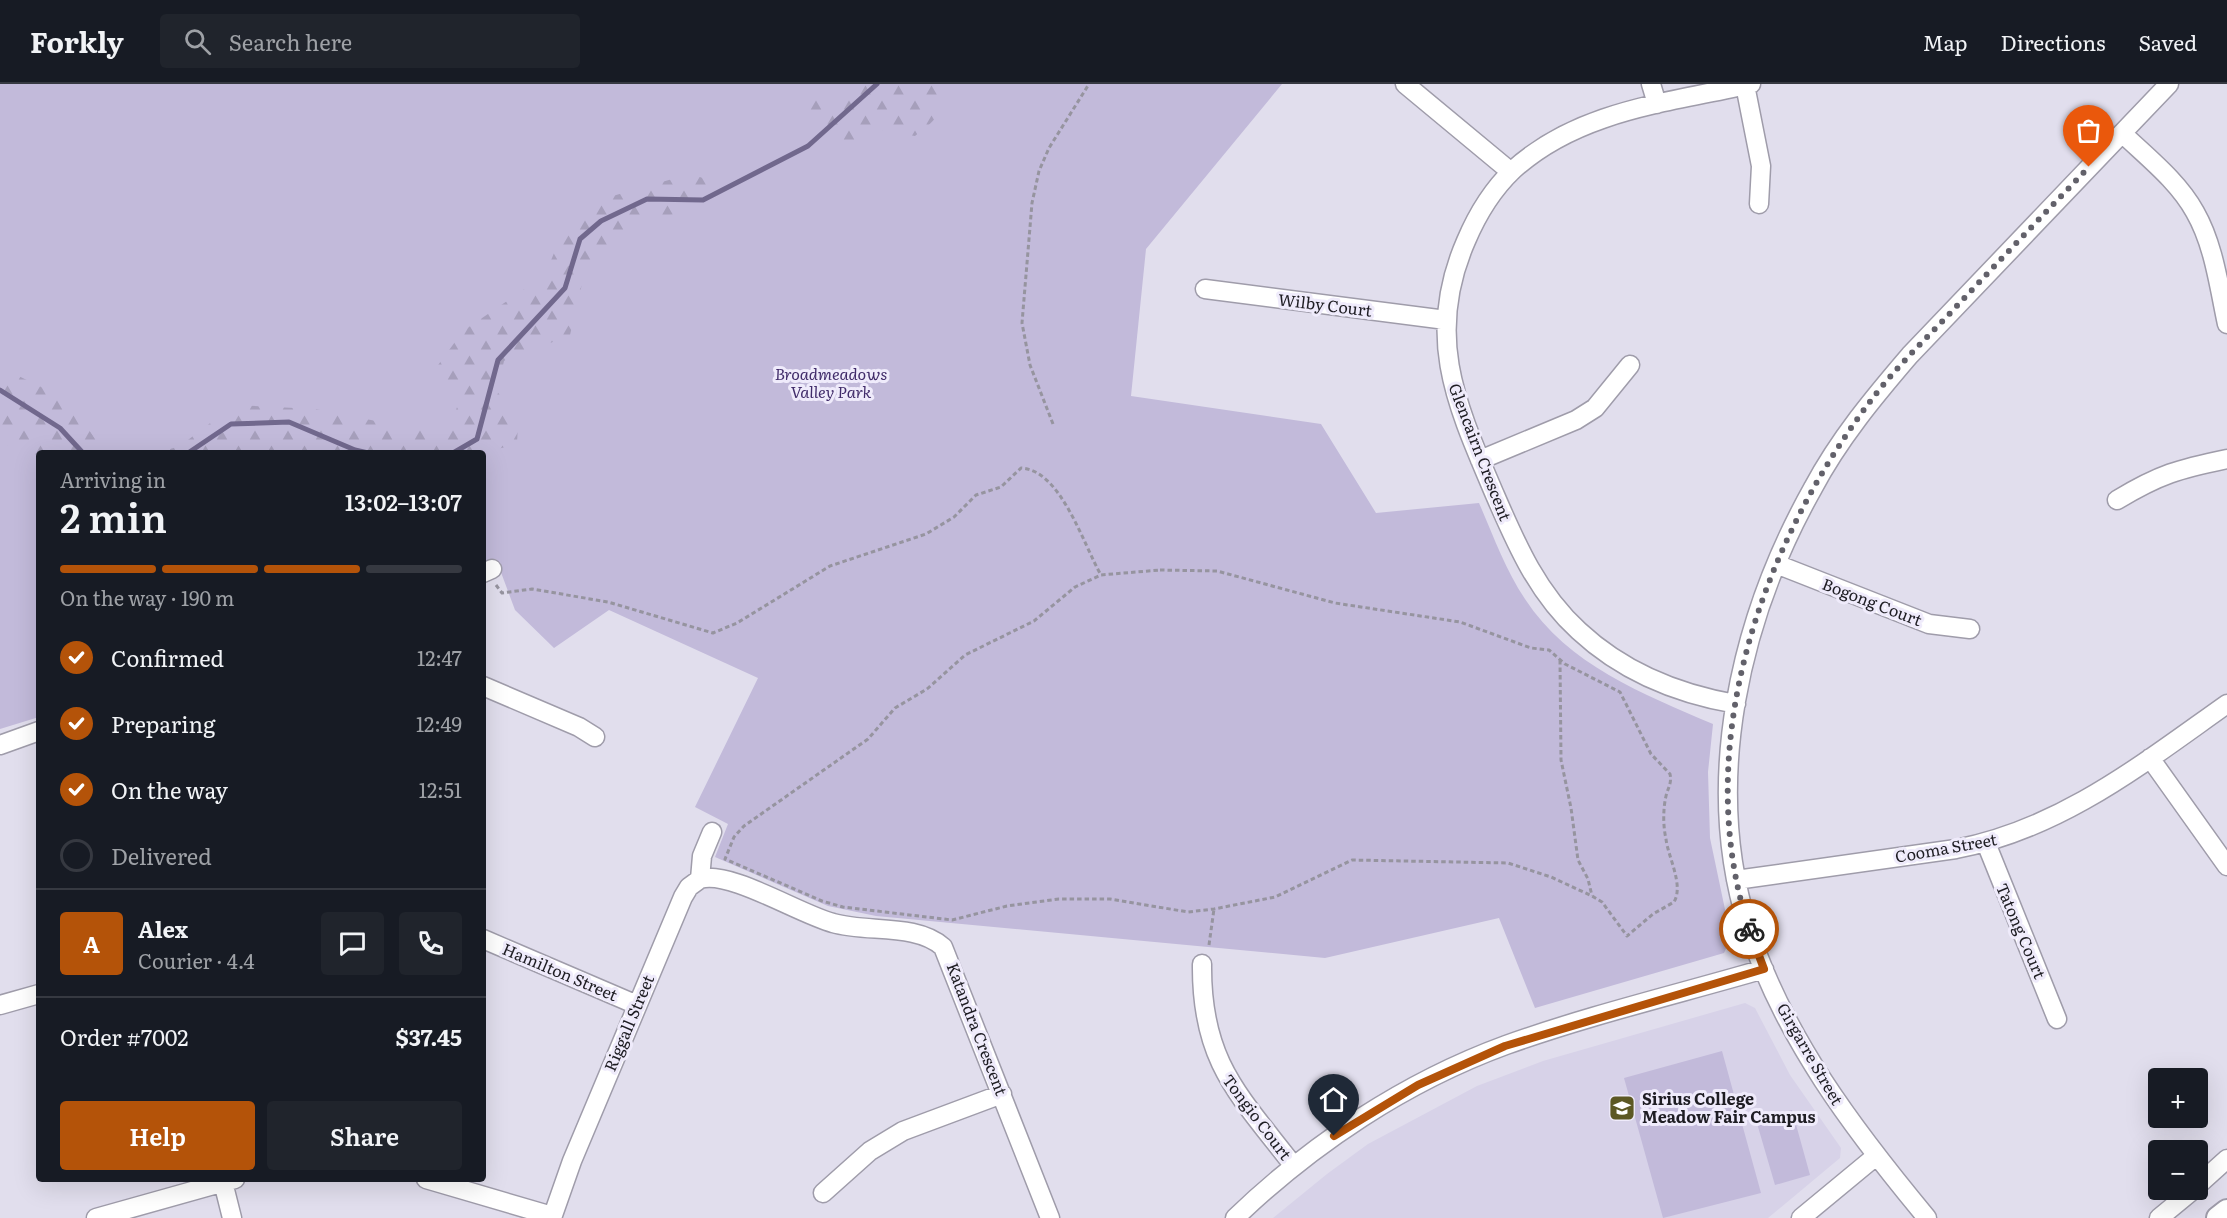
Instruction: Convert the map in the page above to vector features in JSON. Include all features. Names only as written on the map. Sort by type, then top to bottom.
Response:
[{"type":"main road","points":[[2218,1218],[2227,1210]]},
{"type":"street","points":[[1405,84],[1511,172]]},
{"type":"street","points":[[1651,84],[1657,104]]},
{"type":"street","name":"Girgarre Street","points":[[1927,1218],[1876,1156],[1811,1063],[1764,969],[1748,927],[1736,880],[1730,839],[1728,766],[1736,704],[1748,650],[1776,564],[1813,486],[1874,397],[1917,348],[2169,84]]},
{"type":"street","points":[[1748,85],[1761,166],[1759,204]]},
{"type":"street","name":"Glencairn Crescent","points":[[1736,704],[1710,700],[1640,675],[1579,632],[1542,590],[1526,565],[1480,460],[1453,386],[1447,360],[1446,320],[1456,268],[1471,229],[1497,188],[1530,155],[1588,122],[1657,104],[1748,85]]},
{"type":"street","points":[[2122,134],[2175,184],[2196,212],[2224,291],[2227,324]]},
{"type":"street","name":"Wilby Court","points":[[1204,289],[1446,320]]},
{"type":"street","points":[[1480,460],[1576,420],[1595,408],[1630,365]]},
{"type":"street","points":[[2117,500],[2154,477],[2177,469],[2227,459]]},
{"type":"street","name":"Bogong Court","points":[[1776,564],[1929,624],[1970,629]]},
{"type":"street","points":[[486,687],[579,727],[595,737]]},
{"type":"street","name":"Cooma Street","points":[[1736,880],[1986,843],[2031,828],[2103,792],[2227,704]]},
{"type":"street","points":[[0,745],[36,732]]},
{"type":"street","points":[[2150,758],[2227,866]]},
{"type":"street","points":[[700,879],[702,856],[712,832]]},
{"type":"street","name":"Tatong Court","points":[[1986,843],[2057,1019]]},
{"type":"street","name":"Katandra Crescent","points":[[700,879],[708,877],[729,881],[832,923],[925,936],[943,947],[951,962],[1050,1218]]},
{"type":"street","name":"Riggall Street","points":[[552,1217],[572,1161],[683,897],[689,887],[700,879]]},
{"type":"street","name":"Hamilton Street","points":[[486,940],[637,1005]]},
{"type":"street","name":"Tongio Court","points":[[1202,964],[1203,1006],[1223,1071],[1236,1092],[1293,1166]]},
{"type":"street","points":[[1235,1218],[1293,1166],[1372,1111],[1464,1062],[1555,1029],[1764,969]]},
{"type":"street","points":[[0,1005],[36,995]]},
{"type":"street","points":[[823,1193],[870,1151],[903,1131],[1002,1094]]},
{"type":"street","points":[[1801,1218],[1876,1156]]},
{"type":"street","points":[[2208,1176],[2227,1159]]},
{"type":"street","points":[[96,1218],[222,1182]]},
{"type":"street","points":[[229,1182],[232,1218]]},
{"type":"street","points":[[436,1182],[552,1217]]},
{"type":"street","points":[[2158,1218],[2180,1200]]},
{"type":"path","points":[[1053,424],[1030,364],[1022,323],[1032,203],[1039,171],[1049,148],[1089,84]]},
{"type":"path","points":[[487,571],[502,593],[532,589],[608,602],[713,633],[737,623],[830,566],[926,534],[954,517],[976,495],[1001,487],[1017,470],[1025,468],[1044,477],[1062,497],[1101,575]]},
{"type":"path","points":[[1160,570],[1216,571],[1335,603],[1460,622],[1531,648],[1549,650],[1560,660],[1620,692],[1651,754],[1668,771],[1671,779],[1664,815],[1670,861],[1678,887],[1674,902],[1647,918],[1627,936],[1602,902],[1593,896],[1551,877],[1508,863],[1352,860],[1275,897],[1214,909],[1188,912],[1110,899],[1059,899],[1007,906],[952,920],[843,907],[822,901],[725,859],[734,837],[744,826],[867,739],[895,708],[927,689],[965,655],[1034,621],[1048,612],[1075,586],[1101,575],[1160,570]]},
{"type":"path","points":[[1560,660],[1561,760],[1571,808],[1578,860],[1588,879],[1593,896]]},
{"type":"path","points":[[1209,945],[1214,909]]},
{"type":"shaded area","name":"Sirius College Meadow Fair Campus","points":[[1745,1003],[1755,1008],[1790,1075],[1841,1148],[1840,1158],[1768,1218],[1273,1218],[1368,1144],[1477,1086],[1543,1061]]},
{"type":"green space","name":"Broadmeadows Valley Park","points":[[0,84],[1282,84],[1146,249],[1131,396],[1321,424],[1376,513],[1479,503],[1518,588],[1543,622],[1563,642],[1585,660],[1634,689],[1713,724],[1708,772],[1710,838],[1731,938],[1724,953],[1535,1008],[1499,918],[1325,958],[876,916],[828,906],[715,857],[728,824],[695,807],[758,678],[609,610],[554,648],[515,610],[496,559],[486,563],[486,450],[36,450],[36,718],[0,729]]},
{"type":"green space","points":[[863,84],[939,84],[940,109],[934,120],[915,136],[881,130],[853,146],[805,115],[810,100],[844,98]]},
{"type":"green space","points":[[690,174],[716,182],[695,212],[653,217],[613,244],[585,271],[570,335],[528,352],[517,352],[504,361],[497,391],[518,423],[517,444],[486,452],[486,450],[267,450],[265,444],[244,446],[245,450],[167,450],[180,446],[234,405],[315,409],[447,435],[461,396],[433,372],[463,331],[545,275],[561,236],[595,201]]},
{"type":"green space","points":[[0,367],[68,400],[103,450],[36,450],[36,461],[0,441]]},
{"type":"green space","points":[[1722,1051],[1761,1193],[1663,1218],[1624,1078]]},
{"type":"green space","points":[[1792,1110],[1810,1175],[1775,1185],[1756,1120]]},
{"type":"waterway","points":[[458,450],[477,439],[498,360],[565,288],[580,239],[601,221],[647,199],[703,200],[808,146],[877,84]]},
{"type":"waterway","points":[[0,390],[60,428],[80,450]]},
{"type":"waterway","points":[[192,450],[231,424],[289,422],[355,450]]},
{"type":"way so far","points":[[1749,929],[1736,880],[1730,839],[1728,766],[1731,734],[1748,650],[1761,606],[1796,519],[1813,486],[1840,443],[1874,397],[1910,355],[2089,167]]},
{"type":"place","name":"Sirius College Meadow Fair Campus","points":[[1622,1108]]},
{"type":"route","points":[[1334,1136],[1418,1085],[1464,1062],[1505,1046],[1555,1029],[1764,969],[1749,929]]}]
